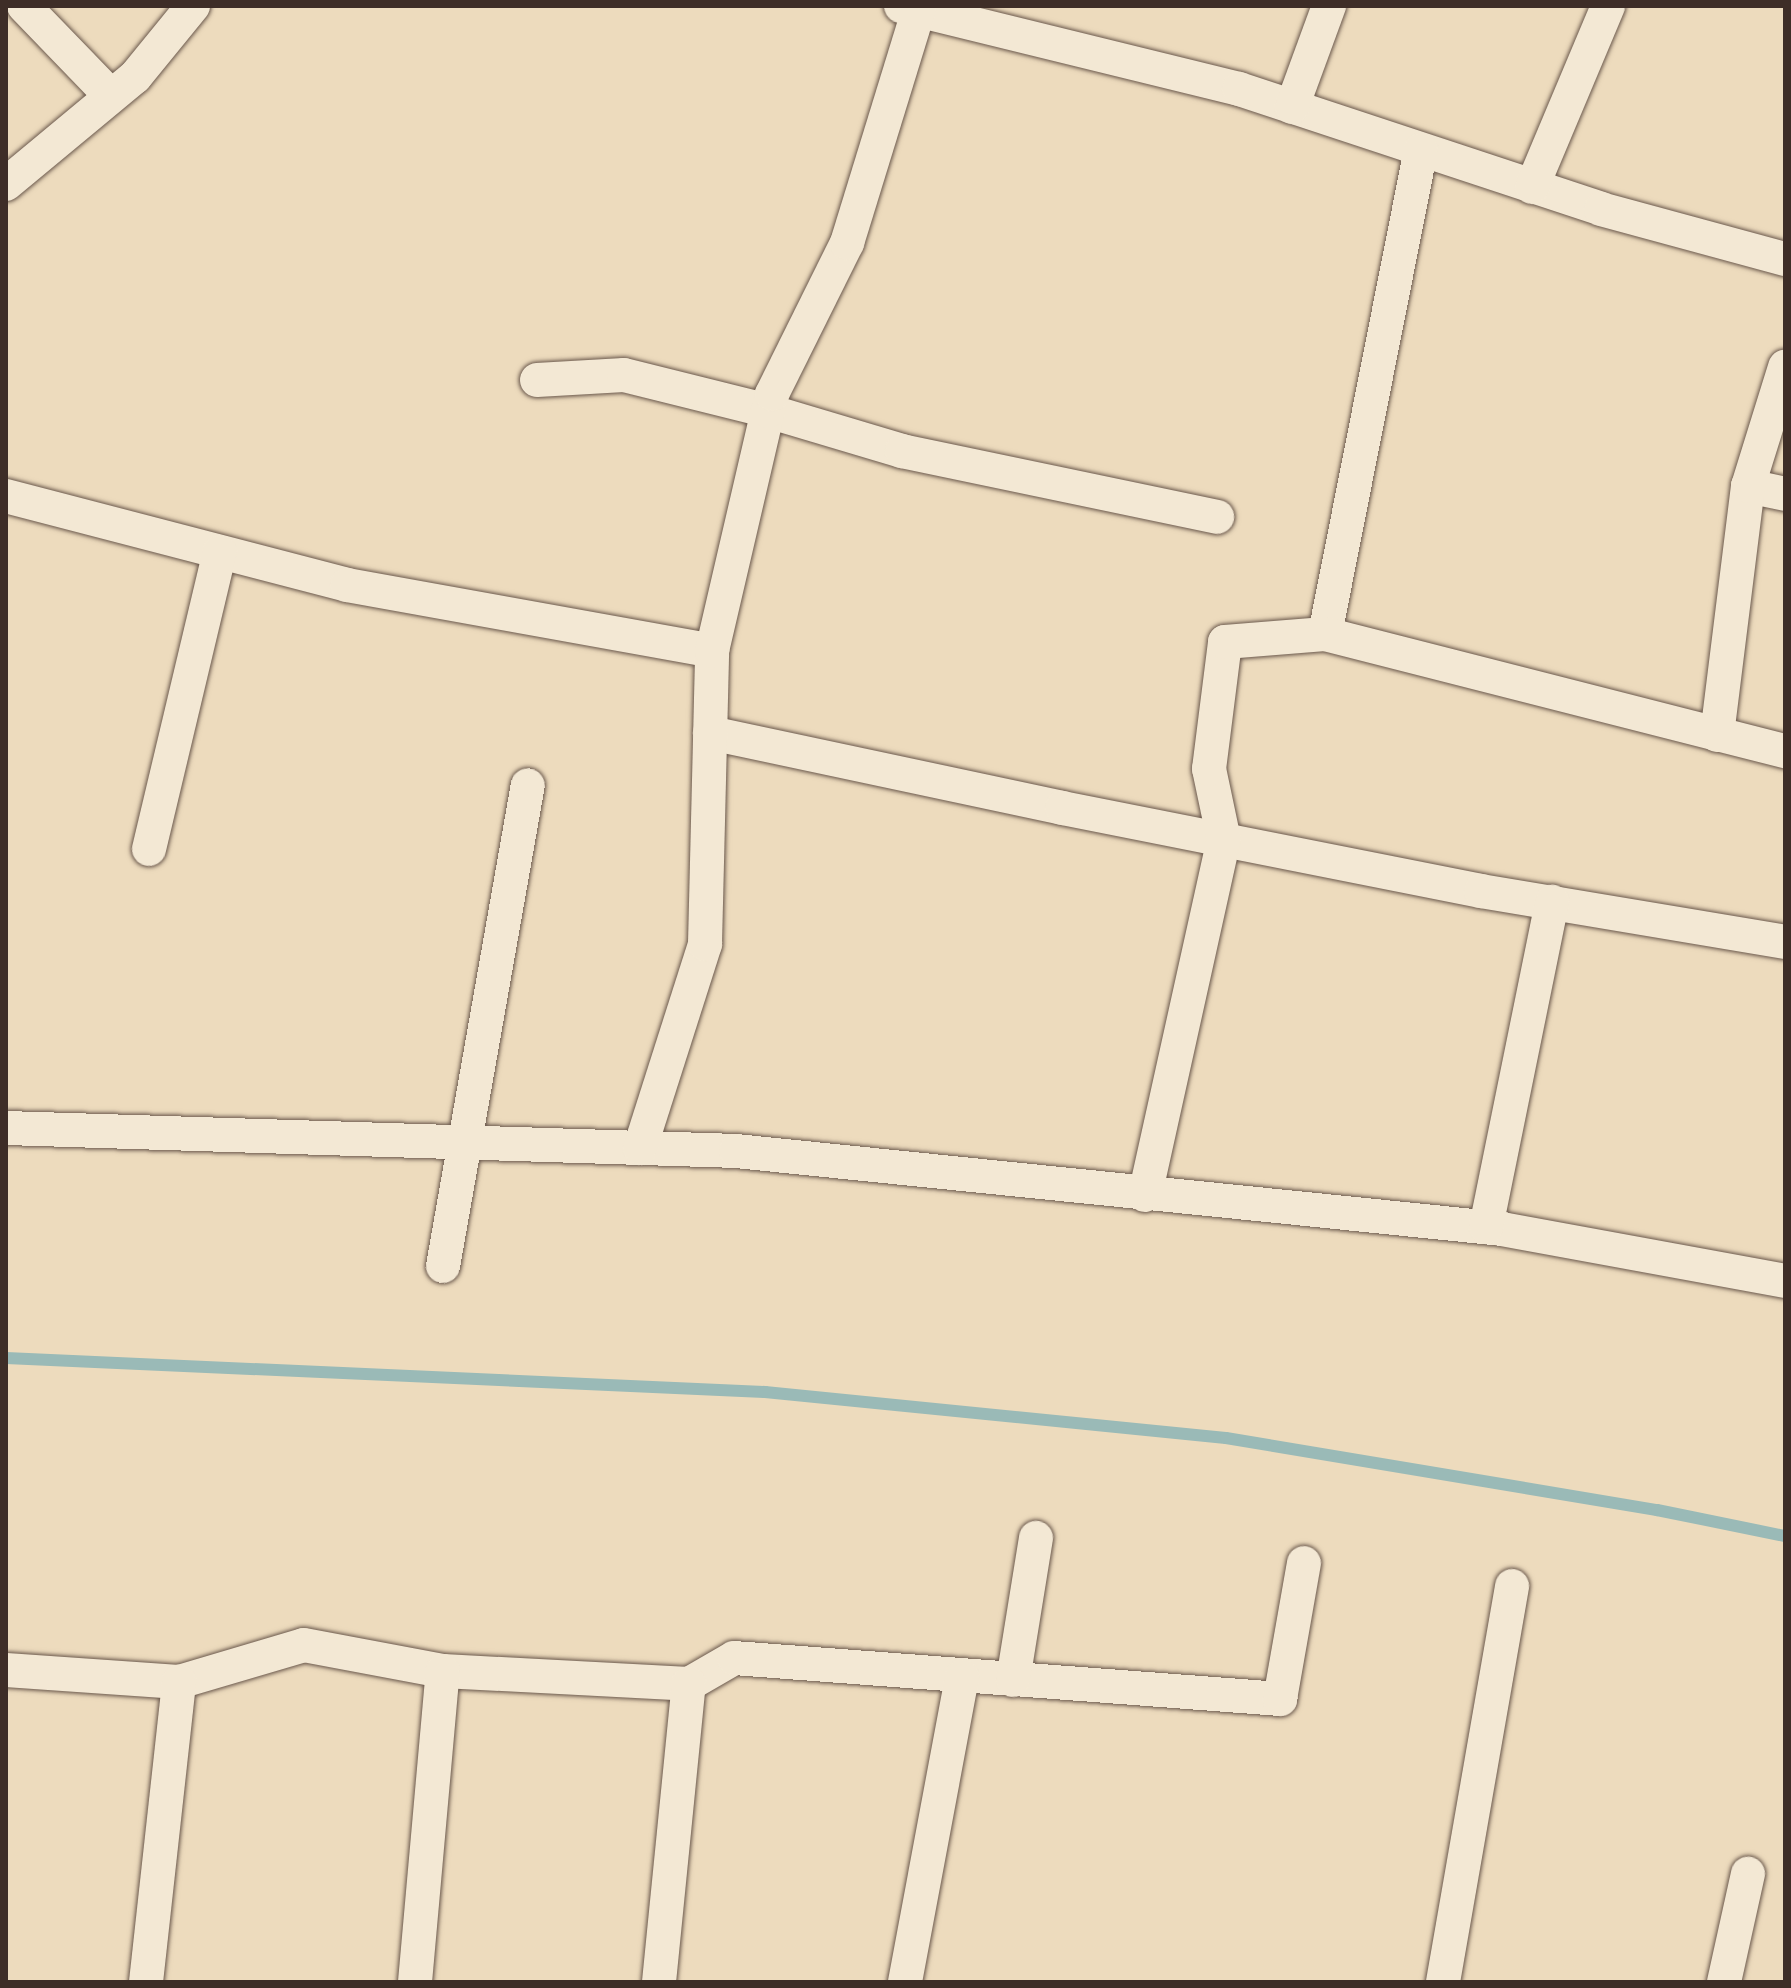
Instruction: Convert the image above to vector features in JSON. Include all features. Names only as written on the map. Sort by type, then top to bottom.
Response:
[{"type":"street","points":[[24,6],[111,96]]},
{"type":"street","points":[[6,184],[135,77],[193,6]]},
{"type":"street","points":[[1292,107],[1329,6]]},
{"type":"street","points":[[1532,187],[1608,6]]},
{"type":"street","points":[[640,1148],[705,944],[712,651],[772,394],[847,243],[913,8],[1239,89],[1532,187],[1785,259]]},
{"type":"street","points":[[1325,634],[1421,150]]},
{"type":"street","points":[[1717,735],[1748,486],[1785,367]]},
{"type":"street","points":[[537,380],[624,375],[768,411],[902,451],[1217,517]]},
{"type":"street","points":[[1748,486],[1785,494]]},
{"type":"street","points":[[6,496],[347,585],[712,651]]},
{"type":"street","points":[[149,849],[220,552]]},
{"type":"street","points":[[1145,1195],[1224,840],[1209,769],[1225,642],[1325,634],[1785,751]]},
{"type":"street","points":[[710,733],[1224,840],[1785,942]]},
{"type":"street","points":[[443,1266],[528,785]]},
{"type":"street","points":[[1486,1227],[1552,902]]},
{"type":"street","points":[[6,1128],[736,1151],[1145,1195],[1486,1227],[1785,1281]]},
{"type":"street","points":[[1013,1680],[1036,1538]]},
{"type":"street","points":[[6,1670],[179,1682],[304,1645],[443,1671],[689,1684],[734,1658],[1280,1699],[1304,1563]]},
{"type":"street","points":[[1443,1982],[1512,1586]]},
{"type":"street","points":[[415,1982],[443,1671]]},
{"type":"street","points":[[905,1982],[962,1676]]},
{"type":"street","points":[[146,1982],[179,1682]]},
{"type":"street","points":[[659,1982],[689,1684]]},
{"type":"street","points":[[1724,1982],[1748,1874]]},
{"type":"waterway","points":[[6,1358],[765,1392],[1226,1438],[1657,1510],[1785,1536]]}]
